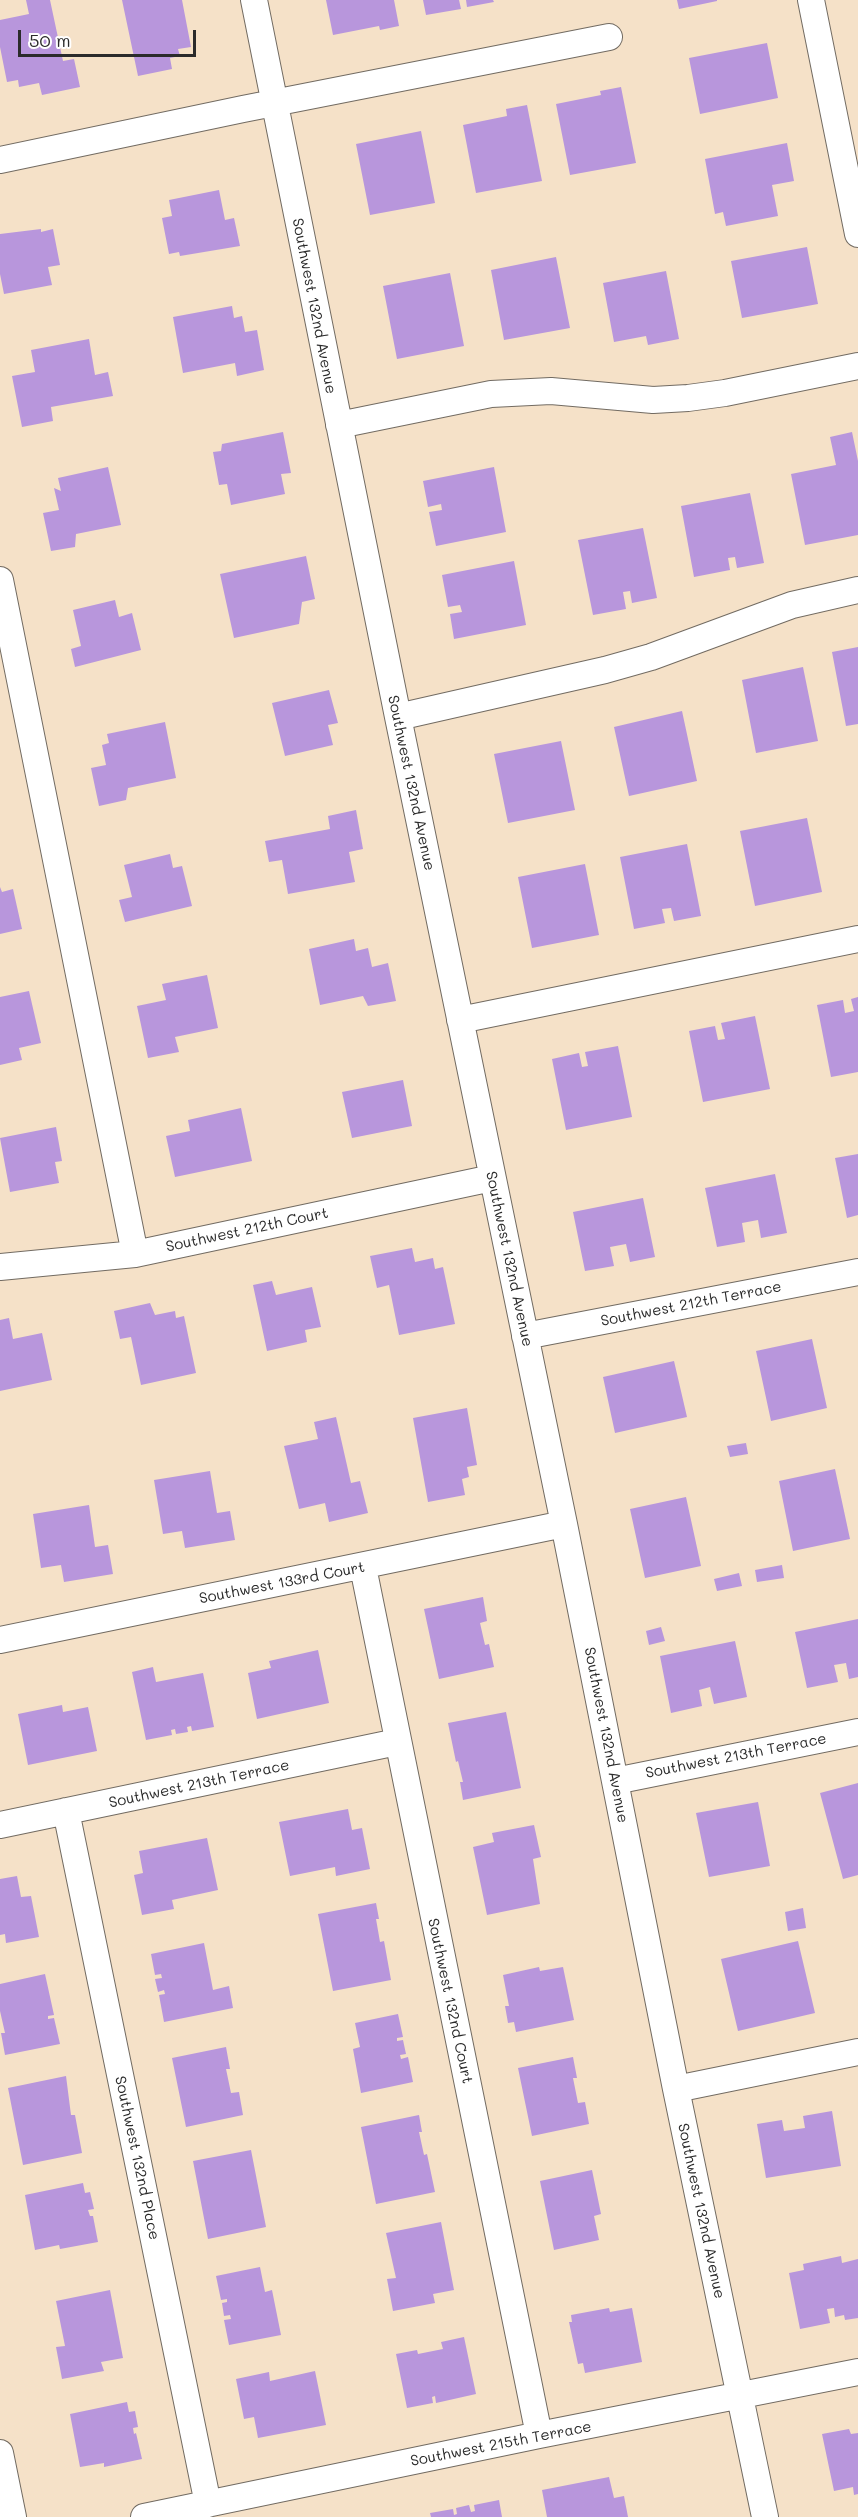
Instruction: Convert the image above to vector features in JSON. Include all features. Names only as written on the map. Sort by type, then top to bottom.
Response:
[{"type":"street","name":"Southwest 132nd Avenue","points":[[254,0],[273,103],[564,1524],[676,2089],[765,2517]]},
{"type":"street","points":[[811,0],[858,234]]},
{"type":"street","points":[[0,160],[273,103],[609,37]]},
{"type":"street","points":[[339,425],[491,394],[550,392],[653,400],[688,398],[858,366]]},
{"type":"street","points":[[0,580],[135,1254]]},
{"type":"street","points":[[398,717],[605,670],[651,657],[792,605],[858,590]]},
{"type":"street","points":[[460,1020],[858,939]]},
{"type":"street","name":"Southwest 212th Court","points":[[0,1267],[135,1254],[492,1178]]},
{"type":"street","name":"Southwest 212th Terrace","points":[[525,1336],[857,1279]]},
{"type":"street","name":"Southwest 133rd Court","points":[[0,1640],[564,1524]]},
{"type":"street","name":"Southwest 132nd Court","points":[[363,1567],[539,2435]]},
{"type":"street","name":"Southwest 213th Terrace","points":[[615,1781],[858,1732]]},
{"type":"street","name":"Southwest 213th Terrace","points":[[0,1825],[398,1743]]},
{"type":"street","name":"Southwest 132nd Place","points":[[66,1811],[208,2504]]},
{"type":"street","points":[[676,2089],[858,2052]]},
{"type":"street","name":"Southwest 215th Terrace","points":[[144,2517],[858,2372]]},
{"type":"street","points":[[0,2453],[13,2517]]},
{"type":"building","points":[[26,0],[50,0],[63,61],[74,59],[80,87],[42,95],[39,83],[19,87],[18,80],[7,82],[0,47],[0,20],[29,14]]},
{"type":"building","points":[[122,0],[182,0],[191,47],[178,49],[180,56],[170,58],[172,69],[138,76]]},
{"type":"building","points":[[326,0],[394,0],[399,26],[380,30],[379,26],[333,35]]},
{"type":"building","points":[[423,0],[459,0],[461,9],[426,15]]},
{"type":"building","points":[[466,0],[493,0],[494,2],[467,7]]},
{"type":"building","points":[[677,0],[717,0],[717,1],[679,9]]},
{"type":"building","points":[[767,43],[778,98],[700,114],[689,58]]},
{"type":"building","points":[[621,87],[636,163],[570,175],[556,104],[601,95],[600,91]]},
{"type":"building","points":[[527,105],[542,181],[476,193],[463,125],[507,116],[506,109]]},
{"type":"building","points":[[421,131],[435,203],[370,215],[356,144]]},
{"type":"building","points":[[787,143],[794,181],[772,185],[778,216],[726,226],[723,212],[715,214],[705,159]]},
{"type":"building","points":[[219,190],[225,220],[234,218],[240,246],[180,256],[179,252],[169,254],[162,218],[172,216],[169,200]]},
{"type":"building","points":[[41,229],[41,232],[53,229],[60,265],[48,267],[52,285],[4,294],[0,274],[0,234]]},
{"type":"building","points":[[807,247],[818,304],[742,318],[731,261]]},
{"type":"building","points":[[556,257],[570,328],[504,340],[491,270]]},
{"type":"building","points":[[666,271],[679,339],[648,345],[646,336],[614,342],[603,283]]},
{"type":"building","points":[[450,273],[464,346],[397,359],[383,286]]},
{"type":"building","points":[[232,306],[234,318],[242,316],[245,332],[257,330],[264,370],[237,376],[235,363],[183,373],[173,317]]},
{"type":"building","points":[[89,339],[95,375],[108,372],[113,396],[51,407],[53,421],[22,427],[12,376],[35,372],[31,350]]},
{"type":"building","points":[[283,432],[291,473],[281,474],[285,494],[231,505],[227,484],[219,485],[213,452],[221,451],[222,444]]},
{"type":"building","points":[[852,432],[858,461],[858,535],[805,545],[791,474],[836,465],[830,437]]},
{"type":"building","points":[[108,467],[121,525],[76,534],[75,547],[51,551],[43,513],[59,510],[54,488],[61,491],[58,478]]},
{"type":"building","points":[[494,467],[506,532],[436,546],[429,512],[442,510],[441,504],[428,507],[423,481]]},
{"type":"building","points":[[750,493],[764,563],[737,568],[735,557],[728,558],[730,570],[694,577],[681,506]]},
{"type":"building","points":[[643,528],[657,598],[632,603],[630,591],[623,592],[626,609],[593,615],[578,540]]},
{"type":"building","points":[[306,556],[315,599],[302,602],[299,624],[234,638],[220,574]]},
{"type":"building","points":[[514,561],[526,625],[454,639],[450,614],[462,612],[460,605],[448,607],[442,575]]},
{"type":"building","points":[[115,600],[119,617],[132,613],[141,650],[75,667],[71,649],[81,646],[73,610]]},
{"type":"building","points":[[858,647],[858,724],[846,726],[832,652]]},
{"type":"building","points":[[803,667],[818,741],[756,753],[742,680]]},
{"type":"building","points":[[329,690],[338,723],[328,725],[333,745],[285,756],[272,703]]},
{"type":"building","points":[[682,711],[697,781],[629,796],[614,727]]},
{"type":"building","points":[[165,722],[176,778],[128,788],[126,800],[99,806],[91,768],[106,765],[102,745],[109,743],[107,734]]},
{"type":"building","points":[[561,741],[575,810],[508,823],[494,754]]},
{"type":"building","points":[[356,810],[363,849],[349,852],[355,882],[288,894],[282,860],[269,862],[265,841],[330,829],[328,816]]},
{"type":"building","points":[[807,818],[822,892],[755,906],[740,831]]},
{"type":"building","points":[[687,844],[701,916],[674,921],[671,908],[662,909],[665,923],[634,929],[620,857]]},
{"type":"building","points":[[170,854],[173,868],[182,866],[192,906],[125,922],[119,900],[132,897],[124,865]]},
{"type":"building","points":[[585,864],[599,935],[532,948],[518,877]]},
{"type":"building","points":[[0,887],[2,892],[13,889],[22,929],[0,934]]},
{"type":"building","points":[[354,939],[356,951],[368,948],[372,967],[388,963],[396,1001],[368,1006],[363,996],[320,1005],[309,949]]},
{"type":"building","points":[[207,975],[218,1028],[175,1037],[179,1052],[148,1058],[137,1006],[166,1000],[162,984]]},
{"type":"building","points":[[29,991],[41,1043],[19,1048],[22,1060],[0,1065],[0,997]]},
{"type":"building","points":[[858,997],[858,1072],[831,1077],[817,1005],[843,1000],[845,1013],[854,1011],[851,999]]},
{"type":"building","points":[[755,1016],[770,1089],[703,1102],[689,1031],[715,1026],[718,1040],[725,1039],[721,1023]]},
{"type":"building","points":[[618,1046],[632,1117],[566,1130],[552,1059],[579,1053],[582,1067],[588,1066],[585,1052]]},
{"type":"building","points":[[403,1080],[412,1126],[352,1138],[342,1092]]},
{"type":"building","points":[[241,1108],[252,1161],[175,1177],[166,1136],[190,1131],[188,1120]]},
{"type":"building","points":[[56,1127],[62,1161],[55,1162],[59,1183],[10,1192],[0,1138]]},
{"type":"building","points":[[858,1154],[858,1215],[847,1218],[835,1158]]},
{"type":"building","points":[[775,1174],[787,1233],[761,1238],[758,1220],[742,1223],[745,1242],[717,1247],[705,1188]]},
{"type":"building","points":[[643,1198],[655,1257],[630,1262],[626,1244],[610,1247],[614,1266],[585,1271],[573,1212]]},
{"type":"building","points":[[412,1248],[415,1262],[433,1258],[435,1269],[443,1267],[455,1324],[399,1335],[389,1285],[377,1288],[370,1256]]},
{"type":"building","points":[[272,1281],[276,1295],[312,1287],[321,1327],[305,1330],[307,1342],[267,1351],[253,1285]]},
{"type":"building","points":[[150,1303],[155,1315],[175,1311],[176,1318],[184,1316],[196,1373],[141,1385],[131,1337],[120,1339],[114,1311]]},
{"type":"building","points":[[9,1318],[13,1339],[42,1333],[52,1380],[0,1391],[0,1320]]},
{"type":"building","points":[[812,1339],[827,1408],[771,1421],[756,1351]]},
{"type":"building","points":[[674,1361],[687,1417],[615,1433],[603,1377]]},
{"type":"building","points":[[467,1408],[477,1465],[467,1467],[469,1477],[462,1479],[465,1495],[428,1502],[413,1418]]},
{"type":"building","points":[[336,1417],[351,1483],[360,1481],[368,1513],[329,1522],[325,1503],[299,1509],[284,1446],[318,1439],[314,1422]]},
{"type":"building","points":[[746,1443],[748,1454],[730,1457],[727,1446]]},
{"type":"building","points":[[835,1469],[850,1539],[793,1551],[779,1481]]},
{"type":"building","points":[[210,1471],[217,1513],[230,1511],[235,1540],[185,1548],[182,1531],[163,1534],[154,1480]]},
{"type":"building","points":[[686,1497],[701,1566],[645,1578],[630,1509]]},
{"type":"building","points":[[89,1505],[95,1547],[108,1545],[113,1574],[64,1582],[61,1565],[41,1568],[33,1514]]},
{"type":"building","points":[[782,1565],[784,1578],[757,1582],[755,1570]]},
{"type":"building","points":[[739,1573],[742,1586],[717,1591],[714,1579]]},
{"type":"building","points":[[483,1597],[487,1621],[480,1623],[485,1645],[489,1644],[494,1667],[439,1679],[424,1609]]},
{"type":"building","points":[[858,1619],[858,1677],[849,1679],[846,1663],[834,1665],[838,1682],[807,1688],[795,1632]]},
{"type":"building","points":[[661,1627],[665,1641],[649,1645],[646,1631]]},
{"type":"building","points":[[735,1641],[747,1697],[714,1704],[710,1687],[699,1690],[702,1706],[671,1713],[660,1656]]},
{"type":"building","points":[[318,1650],[329,1703],[257,1719],[248,1673],[271,1668],[269,1661]]},
{"type":"building","points":[[153,1667],[156,1682],[203,1673],[214,1727],[192,1731],[191,1726],[187,1727],[188,1732],[176,1734],[175,1729],[171,1730],[172,1735],[146,1740],[132,1672]]},
{"type":"building","points":[[62,1705],[63,1712],[88,1707],[97,1751],[28,1765],[18,1714]]},
{"type":"building","points":[[506,1712],[521,1788],[463,1800],[460,1782],[463,1782],[458,1761],[456,1762],[448,1723]]},
{"type":"building","points":[[858,1783],[858,1875],[843,1879],[820,1793]]},
{"type":"building","points":[[758,1802],[770,1866],[709,1877],[696,1813]]},
{"type":"building","points":[[348,1809],[352,1830],[362,1828],[370,1869],[336,1876],[335,1867],[290,1876],[279,1822]]},
{"type":"building","points":[[534,1825],[541,1857],[533,1859],[540,1904],[487,1915],[473,1847],[494,1842],[492,1833]]},
{"type":"building","points":[[207,1838],[218,1890],[172,1900],[174,1909],[142,1915],[134,1875],[143,1873],[139,1851]]},
{"type":"building","points":[[17,1876],[21,1897],[31,1896],[39,1937],[6,1943],[5,1934],[0,1935],[0,1879]]},
{"type":"building","points":[[376,1903],[380,1942],[384,1941],[391,1980],[333,1991],[318,1914]]},
{"type":"building","points":[[803,1908],[806,1928],[788,1931],[785,1912]]},
{"type":"building","points":[[798,1941],[815,2013],[738,2031],[721,1959]]},
{"type":"building","points":[[204,1943],[213,1990],[229,1986],[233,2008],[164,2022],[159,1995],[165,1994],[164,1990],[158,1992],[155,1979],[162,1978],[161,1974],[155,1975],[151,1954]]},
{"type":"building","points":[[539,1967],[540,1971],[563,1967],[574,2020],[516,2032],[514,2022],[508,2023],[505,2006],[509,2006],[503,1975]]},
{"type":"building","points":[[45,1974],[54,2015],[48,2016],[48,2019],[54,2018],[60,2044],[5,2055],[1,2033],[5,2033],[0,2011],[0,1984]]},
{"type":"building","points":[[398,2014],[403,2037],[397,2038],[397,2041],[403,2040],[406,2054],[400,2055],[401,2059],[408,2057],[413,2082],[361,2093],[353,2049],[360,2047],[355,2023]]},
{"type":"building","points":[[226,2047],[230,2069],[226,2069],[231,2093],[239,2092],[243,2115],[186,2127],[172,2058]]},
{"type":"building","points":[[573,2057],[577,2078],[573,2078],[578,2103],[585,2102],[589,2124],[532,2136],[518,2068]]},
{"type":"building","points":[[66,2076],[71,2115],[75,2115],[82,2153],[23,2165],[8,2088]]},
{"type":"building","points":[[832,2111],[841,2166],[766,2178],[757,2124],[782,2120],[784,2131],[805,2128],[803,2116]]},
{"type":"building","points":[[419,2115],[422,2132],[419,2132],[424,2155],[427,2154],[435,2192],[376,2204],[361,2127]]},
{"type":"building","points":[[251,2150],[266,2227],[208,2239],[193,2161]]},
{"type":"building","points":[[592,2170],[601,2214],[594,2216],[599,2240],[554,2250],[540,2181]]},
{"type":"building","points":[[83,2183],[85,2193],[90,2192],[94,2209],[88,2210],[90,2216],[93,2216],[98,2242],[60,2249],[59,2245],[35,2250],[25,2195]]},
{"type":"building","points":[[441,2222],[454,2290],[433,2294],[435,2303],[393,2311],[387,2279],[396,2278],[386,2233]]},
{"type":"building","points":[[841,2256],[842,2263],[858,2259],[858,2318],[845,2320],[844,2315],[835,2317],[834,2308],[827,2309],[830,2323],[800,2329],[789,2273],[804,2270],[803,2264]]},
{"type":"building","points":[[260,2267],[265,2292],[272,2290],[281,2335],[229,2345],[224,2320],[231,2319],[230,2315],[224,2316],[222,2303],[227,2302],[227,2299],[221,2300],[216,2276]]},
{"type":"building","points":[[110,2290],[123,2358],[101,2362],[104,2371],[62,2379],[56,2347],[65,2346],[56,2301]]},
{"type":"building","points":[[609,2308],[610,2312],[632,2308],[642,2362],[585,2373],[583,2363],[578,2364],[569,2322],[572,2322],[571,2315]]},
{"type":"building","points":[[464,2337],[476,2394],[436,2403],[435,2396],[432,2397],[433,2403],[407,2408],[396,2354],[417,2350],[418,2354],[443,2349],[441,2342]]},
{"type":"building","points":[[315,2371],[326,2425],[258,2438],[254,2417],[244,2419],[236,2379],[269,2372],[270,2381]]},
{"type":"building","points":[[127,2402],[129,2412],[135,2411],[138,2427],[133,2428],[142,2459],[104,2467],[104,2463],[80,2467],[70,2414]]},
{"type":"building","points":[[849,2429],[851,2434],[858,2433],[858,2494],[854,2495],[853,2487],[834,2491],[822,2434]]},
{"type":"building","points":[[609,2477],[614,2498],[624,2496],[628,2517],[547,2517],[542,2490]]},
{"type":"building","points":[[499,2500],[502,2517],[431,2517],[430,2513],[453,2509],[454,2515],[457,2514],[456,2508],[469,2505],[471,2512],[475,2511],[474,2505]]}]
